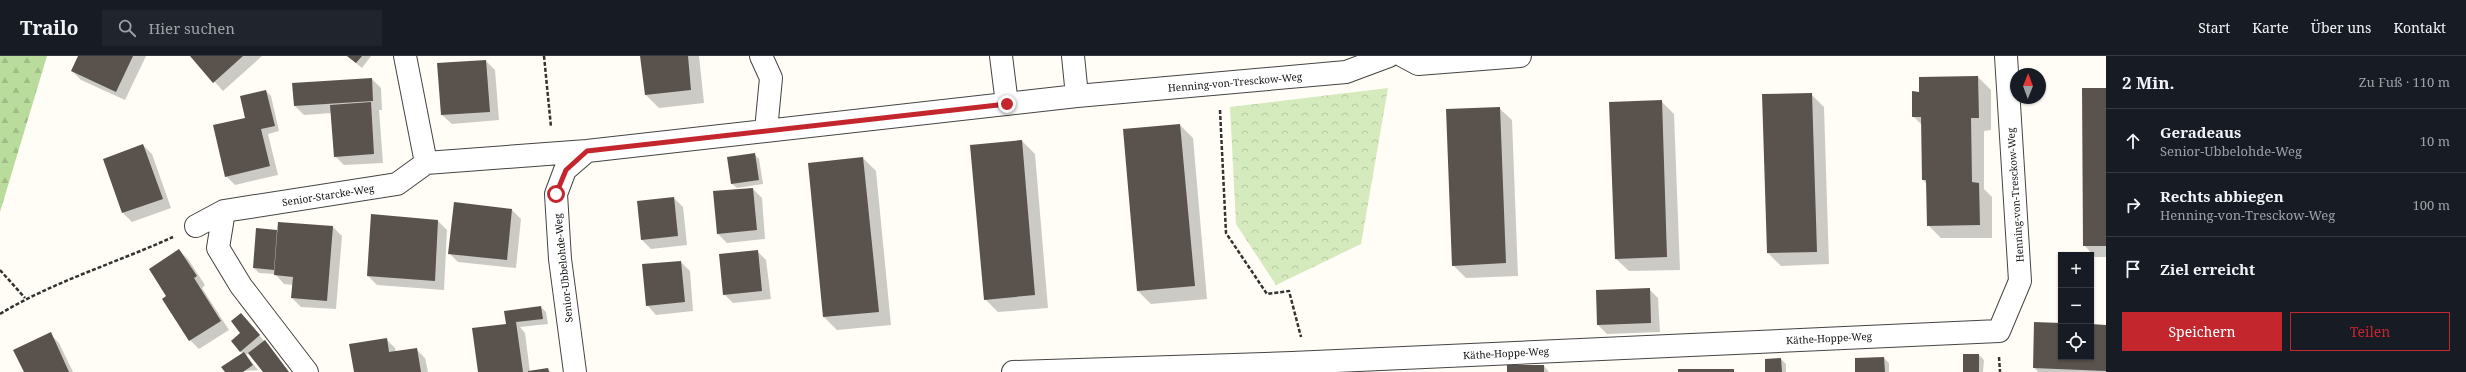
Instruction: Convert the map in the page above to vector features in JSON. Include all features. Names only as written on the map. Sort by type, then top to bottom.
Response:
[{"type":"street","points":[[406,56],[426,163],[587,151]]},
{"type":"street","points":[[761,56],[771,78],[766,130]]},
{"type":"street","points":[[1001,56],[1007,104]]},
{"type":"street","points":[[1073,56],[1077,96]]},
{"type":"street","name":"Henning-von-Tresckow-Weg","points":[[587,151],[1077,96],[1346,72],[1389,56]]},
{"type":"street","points":[[1403,56],[1418,64],[1520,56]]},
{"type":"street","name":"Henning-von-Tresckow-Weg","points":[[1999,330],[2020,281],[2006,56]]},
{"type":"street","name":"Senior-Ubbelohde-Weg","points":[[575,372],[560,259],[556,194],[566,170],[587,151]]},
{"type":"street","name":"Senior-Starcke-Weg","points":[[196,226],[224,210],[396,184],[426,163]]},
{"type":"street","points":[[224,210],[218,248],[241,286],[307,372]]},
{"type":"street","name":"Käthe-Hoppe-Weg","points":[[1013,372],[1315,365],[1999,330]]},
{"type":"path","points":[[544,56],[553,153]]},
{"type":"path","points":[[1218,83],[1226,233],[1267,294],[1289,291],[1315,365]]},
{"type":"path","points":[[0,314],[25,298],[122,260],[196,226]]},
{"type":"path","points":[[0,270],[25,298]]},
{"type":"green space","points":[[0,56],[47,56],[0,212]]},
{"type":"green space","points":[[1388,88],[1361,244],[1276,285],[1236,224],[1230,107]]},
{"type":"building","points":[[78,56],[133,56],[116,92],[71,71]]},
{"type":"building","points":[[190,56],[243,56],[213,83]]},
{"type":"building","points":[[347,56],[362,56],[356,63]]},
{"type":"building","points":[[640,56],[688,56],[691,90],[645,95]]},
{"type":"building","points":[[486,60],[490,112],[441,115],[437,63]]},
{"type":"building","points":[[1978,76],[1979,118],[1971,118],[1972,182],[1979,183],[1980,225],[1927,226],[1926,180],[1922,180],[1921,117],[1912,117],[1912,91],[1919,92],[1919,77]]},
{"type":"building","points":[[372,78],[373,101],[294,106],[292,83]]},
{"type":"building","points":[[2082,88],[2106,88],[2106,246],[2083,246]]},
{"type":"building","points":[[266,90],[275,126],[261,129],[270,166],[225,177],[213,125],[245,118],[240,96]]},
{"type":"building","points":[[1812,93],[1817,252],[1767,253],[1762,94]]},
{"type":"building","points":[[1662,100],[1667,257],[1615,259],[1609,102]]},
{"type":"building","points":[[371,102],[374,154],[334,157],[330,105]]},
{"type":"building","points":[[1500,107],[1506,263],[1452,266],[1446,109]]},
{"type":"building","points":[[1180,124],[1195,286],[1137,291],[1123,129]]},
{"type":"building","points":[[1022,140],[1035,295],[984,300],[970,145]]},
{"type":"building","points":[[143,144],[163,199],[122,213],[103,159]]},
{"type":"building","points":[[755,153],[759,180],[731,184],[727,157]]},
{"type":"building","points":[[863,157],[879,312],[823,317],[808,163]]},
{"type":"building","points":[[753,188],[757,230],[717,234],[713,191]]},
{"type":"building","points":[[674,197],[678,236],[641,240],[637,201]]},
{"type":"building","points":[[454,202],[512,209],[507,260],[448,254]]},
{"type":"building","points":[[371,214],[438,220],[435,281],[367,276]]},
{"type":"building","points":[[278,222],[333,226],[327,301],[291,298],[293,277],[274,275]]},
{"type":"building","points":[[256,228],[277,230],[274,270],[253,268]]},
{"type":"building","points":[[179,249],[197,276],[194,278],[221,321],[189,341],[162,299],[166,296],[149,269]]},
{"type":"building","points":[[758,250],[762,291],[723,295],[719,254]]},
{"type":"building","points":[[681,261],[685,302],[646,306],[642,264]]},
{"type":"building","points":[[1650,288],[1651,323],[1597,325],[1596,290]]},
{"type":"building","points":[[541,306],[543,319],[516,322],[523,372],[478,372],[472,328],[506,324],[504,311]]},
{"type":"building","points":[[241,313],[260,335],[240,352],[231,341],[240,333],[231,321]]},
{"type":"building","points":[[2034,322],[2058,323],[2058,360],[2094,360],[2094,324],[2106,325],[2106,371],[2033,368]]},
{"type":"building","points":[[51,332],[69,372],[24,372],[13,350]]},
{"type":"building","points":[[387,338],[389,352],[417,348],[421,372],[354,372],[349,344]]},
{"type":"building","points":[[265,340],[289,372],[263,372],[248,353]]},
{"type":"building","points":[[244,352],[253,365],[243,372],[225,372],[221,367]]},
{"type":"building","points":[[1963,354],[1979,354],[1979,372],[1963,372]]},
{"type":"building","points":[[1884,357],[1885,372],[1855,372],[1855,358]]},
{"type":"building","points":[[1781,358],[1782,372],[1765,372],[1765,359]]},
{"type":"building","points":[[1507,365],[1544,365],[1544,372],[1507,372]]},
{"type":"building","points":[[548,368],[549,372],[528,372],[528,371]]},
{"type":"building","points":[[1678,369],[1734,369],[1734,372],[1678,372]]},
{"type":"route","points":[[556,194],[566,170],[587,151],[1007,104]]}]
